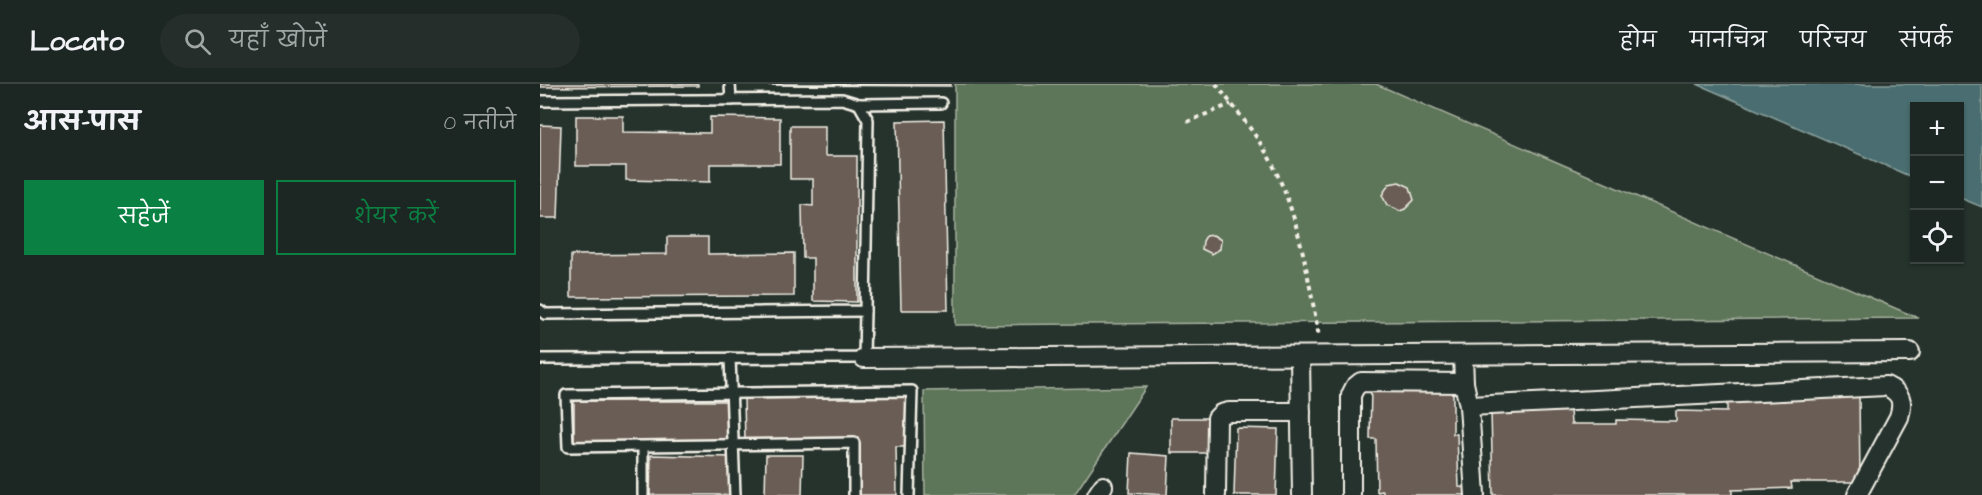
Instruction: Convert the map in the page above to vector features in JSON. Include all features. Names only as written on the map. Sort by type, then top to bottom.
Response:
[{"type":"street","points":[[864,358],[1910,352]]},
{"type":"street","points":[[1463,355],[1475,495]]},
{"type":"street","points":[[1300,356],[1302,495]]},
{"type":"street","points":[[1351,495],[1351,395],[1355,387],[1361,382],[1464,383]]},
{"type":"street","points":[[1469,406],[1886,386],[1901,397],[1902,408],[1856,495]]},
{"type":"street","points":[[1216,495],[1217,418],[1221,414],[1301,412]]},
{"type":"lane","points":[[730,84],[731,100]]},
{"type":"lane","points":[[540,101],[842,99],[859,104],[941,103]]},
{"type":"lane","points":[[540,359],[864,358],[868,120],[859,104]]},
{"type":"lane","points":[[540,310],[545,314],[865,311]]},
{"type":"lane","points":[[730,358],[735,495]]},
{"type":"lane","points":[[854,495],[854,443],[568,447],[566,394],[912,391],[909,495]]},
{"type":"lane","points":[[643,447],[643,495]]},
{"type":"path","points":[[1216,84],[1257,139],[1278,175],[1292,214],[1306,268],[1322,356]]},
{"type":"path","points":[[1186,122],[1231,104]]},
{"type":"green space","points":[[955,84],[1376,84],[1918,318],[955,325]]},
{"type":"green space","points":[[1146,387],[1074,495],[925,495],[924,391]]},
{"type":"water","points":[[1697,84],[1982,84],[1982,207],[1964,200],[1964,102],[1910,102],[1910,176]]},
{"type":"building","points":[[540,84],[698,84],[698,86],[540,87]]},
{"type":"building","points":[[951,84],[951,86],[762,85]]},
{"type":"building","points":[[576,116],[623,116],[623,132],[710,133],[710,117],[780,118],[780,164],[710,164],[710,182],[626,180],[626,166],[576,166]]},
{"type":"building","points":[[944,120],[948,310],[901,310],[897,121]]},
{"type":"building","points":[[540,125],[561,126],[558,218],[540,218]]},
{"type":"building","points":[[790,126],[825,126],[825,156],[857,156],[857,302],[813,301],[813,258],[803,258],[802,205],[813,206],[813,179],[790,179]]},
{"type":"building","points":[[1399,182],[1410,187],[1414,200],[1400,211],[1387,205],[1382,195],[1389,184]]},
{"type":"building","points":[[1213,235],[1221,240],[1220,249],[1212,254],[1202,249],[1206,236]]},
{"type":"building","points":[[667,237],[708,237],[708,254],[794,253],[794,296],[571,297],[571,255],[667,254]]},
{"type":"building","points":[[1371,386],[1453,387],[1453,434],[1457,434],[1459,487],[1471,488],[1471,495],[1383,495],[1383,491],[1377,492],[1376,439],[1370,439]]},
{"type":"building","points":[[1785,394],[1859,394],[1860,482],[1791,482],[1792,488],[1732,490],[1732,495],[1493,495],[1491,412],[1570,410],[1571,424],[1616,424],[1616,420],[1676,421],[1676,411],[1727,412],[1727,402],[1785,401]]},
{"type":"building","points":[[907,396],[908,447],[896,447],[897,495],[856,495],[855,440],[745,442],[744,399]]},
{"type":"building","points":[[574,401],[727,401],[727,442],[574,442]]},
{"type":"building","points":[[1171,418],[1207,418],[1208,453],[1171,453]]},
{"type":"building","points":[[1236,428],[1278,429],[1276,495],[1234,495]]},
{"type":"building","points":[[1131,453],[1169,456],[1167,495],[1129,493]]},
{"type":"building","points":[[651,455],[732,457],[732,495],[650,495]]},
{"type":"building","points":[[766,455],[803,455],[802,495],[765,495]]}]
